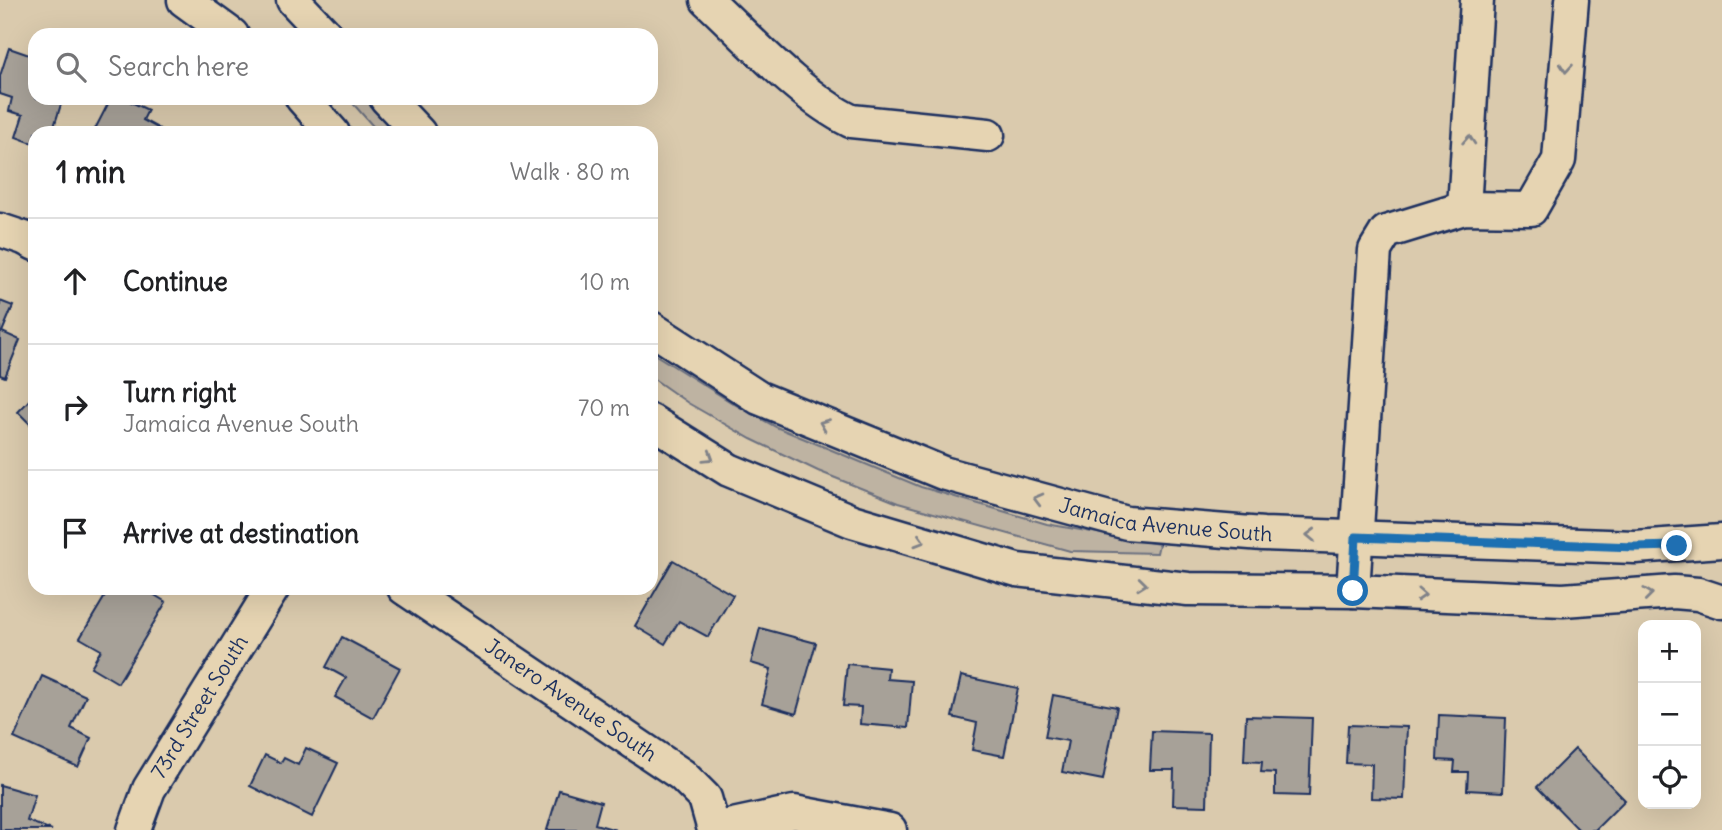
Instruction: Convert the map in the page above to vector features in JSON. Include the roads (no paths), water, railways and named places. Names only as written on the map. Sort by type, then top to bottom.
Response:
[{"type":"street","points":[[184,0],[222,28]]},
{"type":"street","points":[[293,0],[319,28]]},
{"type":"street","points":[[708,0],[805,91],[850,121],[988,135]]},
{"type":"street","points":[[1464,208],[1477,0]]},
{"type":"street","points":[[1353,591],[1375,250],[1386,232],[1464,208],[1531,209],[1559,160],[1572,0]]},
{"type":"street","points":[[308,105],[327,126]]},
{"type":"street","points":[[393,105],[412,126]]},
{"type":"street","points":[[0,230],[28,240]]},
{"type":"street","name":"Jamaica Avenue South","points":[[658,333],[759,398],[943,473],[1127,523],[1263,534],[1635,547],[1722,541]]},
{"type":"street","points":[[658,426],[729,470],[852,521],[1017,570],[1188,589],[1353,591],[1563,600],[1674,592],[1709,597],[1722,602]]},
{"type":"street","name":"73rd Street South","points":[[134,830],[149,789],[269,595]]},
{"type":"street","name":"Janero Avenue South","points":[[414,595],[682,775],[705,798],[714,829]]},
{"type":"street","points":[[714,829],[794,812],[890,830]]}]
